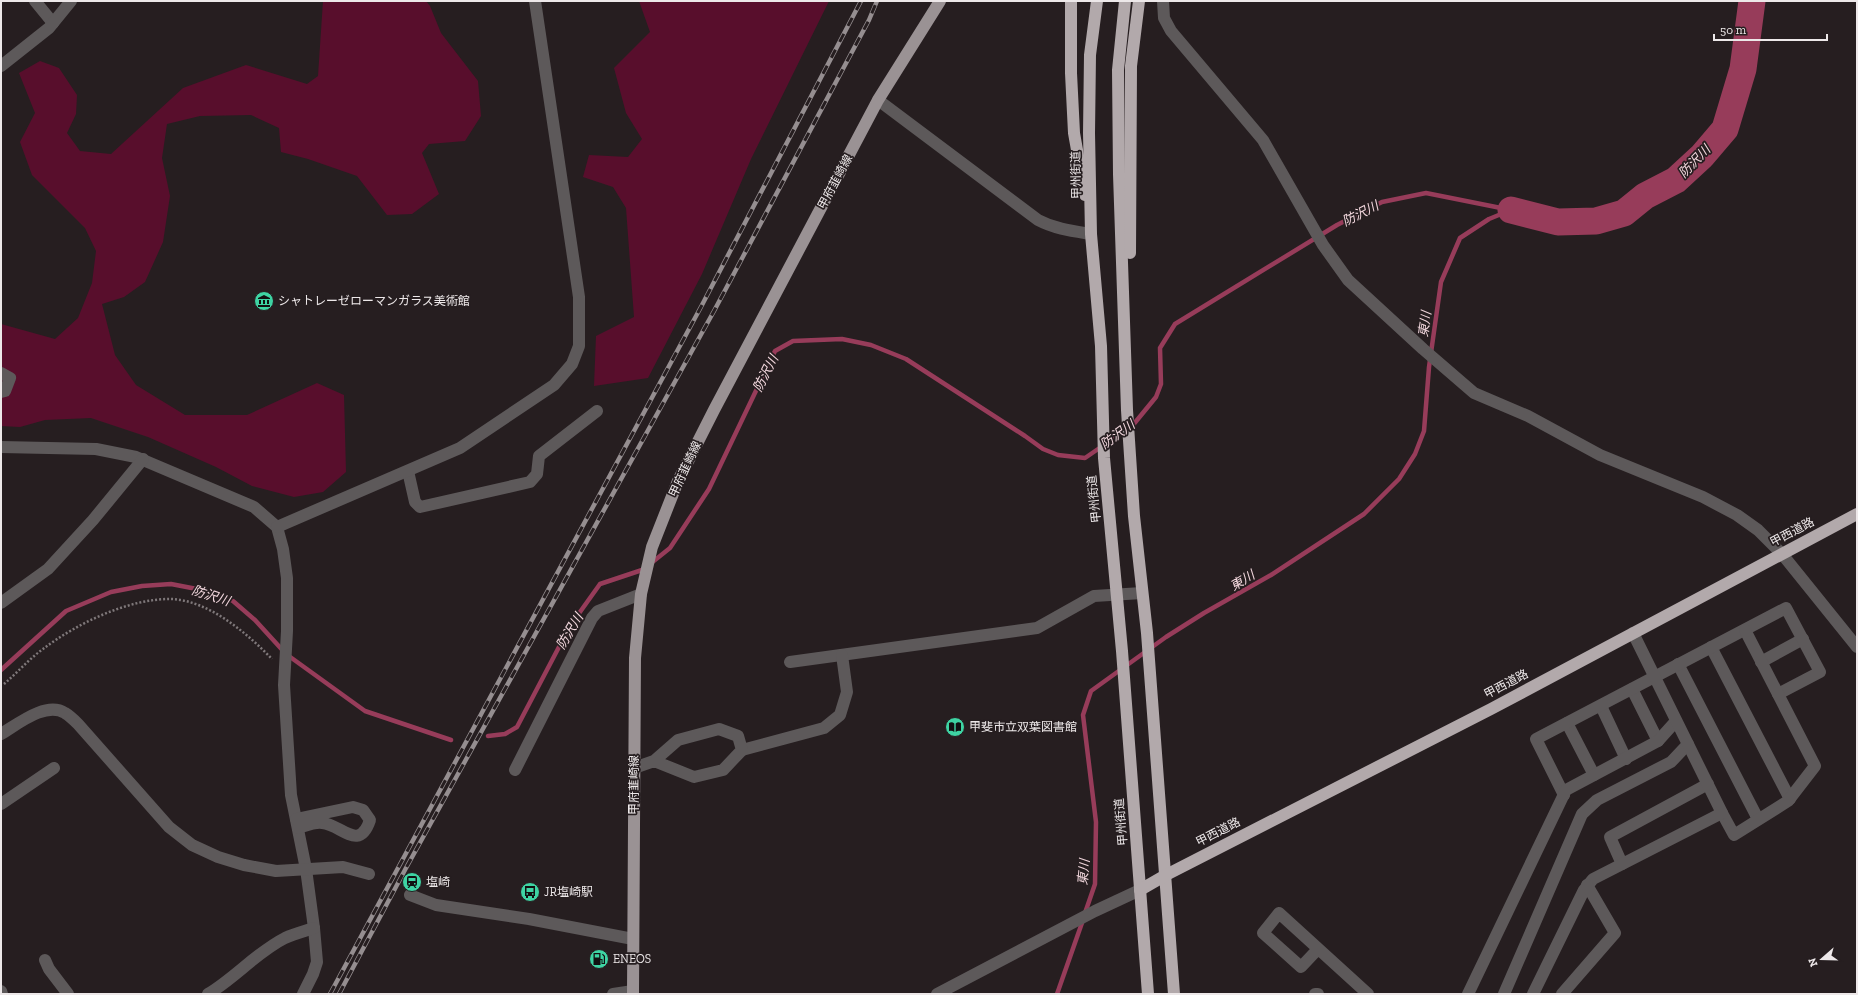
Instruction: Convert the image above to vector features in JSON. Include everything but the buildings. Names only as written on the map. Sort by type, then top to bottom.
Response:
[{"type":"highway","points":[[1071,1],[1071,73],[1074,133],[1091,234]]},
{"type":"highway","name":"甲州街道","points":[[1098,1],[1090,55],[1089,133],[1091,234],[1101,346],[1104,458],[1118,595],[1148,994]]},
{"type":"highway","points":[[1125,1],[1118,70],[1127,410],[1142,593],[1147,633],[1174,994]]},
{"type":"highway","points":[[1124,310],[1130,263],[1131,66],[1139,1]]},
{"type":"highway","name":"甲西道路","points":[[1140,890],[1166,875],[1491,708],[1857,514]]},
{"type":"main road","points":[[910,47],[933,1]]},
{"type":"main road","name":"甲府韮崎線","points":[[632,993],[635,658],[641,594],[652,547],[678,482],[714,410],[878,100],[940,1]]},
{"type":"street","points":[[35,1],[53,23]]},
{"type":"street","points":[[1,66],[11,60],[53,23],[71,1]]},
{"type":"street","points":[[277,527],[460,448],[554,385],[572,364],[580,346],[579,297],[535,1]]},
{"type":"street","points":[[1163,1],[1164,18],[1171,31],[1263,140],[1323,245],[1348,280],[1474,393],[1528,416],[1600,455],[1703,498],[1737,515],[1758,530],[1782,554],[1857,647]]},
{"type":"street","points":[[878,100],[1038,220],[1051,227],[1091,234]]},
{"type":"street","points":[[1,373],[10,378],[5,390],[1,392]]},
{"type":"street","points":[[408,471],[415,502],[420,507],[530,482],[537,474],[539,456],[597,411]]},
{"type":"street","points":[[1,447],[96,449],[142,459],[254,507],[277,527],[283,549],[287,578],[288,631],[284,668],[290,779],[306,870],[314,928],[316,962],[313,974],[303,994]]},
{"type":"street","points":[[1,603],[48,569],[93,520],[142,459]]},
{"type":"street","points":[[790,662],[1037,628],[1094,596],[1142,593]]},
{"type":"street","points":[[515,770],[592,618],[598,611],[641,594]]},
{"type":"street","points":[[1564,795],[1536,739],[1786,608],[1820,672],[1778,694]]},
{"type":"street","points":[[1633,633],[1722,814],[1734,835],[1790,799],[1815,766],[1744,630]]},
{"type":"street","points":[[1761,662],[1803,640]]},
{"type":"street","points":[[1711,647],[1790,799]]},
{"type":"street","points":[[654,761],[694,777],[723,770],[742,750],[824,728],[840,715],[847,692],[842,655]]},
{"type":"street","points":[[1678,664],[1758,819]]},
{"type":"street","points":[[1632,689],[1658,741]]},
{"type":"street","points":[[1601,706],[1626,759]]},
{"type":"street","points":[[1,734],[38,713],[51,710],[64,712],[78,724],[169,827],[192,844],[218,857],[244,866],[276,871],[342,867],[369,874]]},
{"type":"street","points":[[1468,994],[1566,790],[1658,741],[1676,721]]},
{"type":"street","points":[[1567,723],[1594,775]]},
{"type":"street","points":[[634,768],[654,761],[678,740],[719,729],[738,736],[742,750]]},
{"type":"street","points":[[1504,994],[1582,814],[1598,800],[1671,762],[1688,744]]},
{"type":"street","points":[[1,804],[54,768]]},
{"type":"street","points":[[1622,864],[1610,837],[1708,784]]},
{"type":"street","points":[[353,807],[363,810],[370,820],[367,829],[359,835],[349,835],[322,822],[297,824],[353,807]]},
{"type":"street","points":[[1533,994],[1584,890],[1593,879],[1722,814]]},
{"type":"street","points":[[1562,994],[1615,933],[1588,886]]},
{"type":"street","points":[[937,994],[1095,911],[1140,890]]},
{"type":"street","points":[[410,895],[436,905],[521,918],[633,940]]},
{"type":"street","points":[[1318,949],[1301,967],[1263,933],[1279,913],[1368,994]]},
{"type":"street","points":[[208,994],[269,948],[285,938],[314,928]]},
{"type":"street","points":[[45,960],[49,969],[68,994]]},
{"type":"street","points":[[613,994],[632,993]]},
{"type":"path","points":[[4,684],[42,650],[66,633],[96,618],[151,600],[173,599],[199,606],[226,618],[284,668]]},
{"type":"shaded area","points":[[323,1],[426,1],[430,6],[441,33],[478,81],[481,116],[465,141],[429,144],[422,153],[439,194],[412,214],[387,215],[357,176],[308,159],[281,152],[279,128],[251,115],[200,116],[167,124],[162,158],[170,196],[163,242],[145,282],[124,297],[102,304],[115,355],[136,385],[185,415],[247,415],[317,383],[344,395],[346,472],[323,492],[294,497],[252,486],[216,467],[148,437],[91,418],[45,420],[20,427],[1,426],[1,324],[55,339],[78,318],[92,283],[96,251],[85,228],[32,175],[20,142],[35,113],[19,73],[40,61],[59,68],[77,95],[76,114],[67,133],[80,151],[111,154],[183,88],[246,65],[307,84],[318,76]]},
{"type":"shaded area","points":[[639,1],[829,1],[751,159],[702,274],[648,378],[594,386],[596,336],[634,317],[626,208],[613,187],[583,177],[589,155],[628,157],[642,139],[626,113],[614,68],[650,32]]},
{"type":"waterway","name":"防沢川","points":[[1511,210],[1558,222],[1596,221],[1624,213],[1645,196],[1676,180],[1702,156],[1725,129],[1743,69],[1752,1]]},
{"type":"waterway","name":"防沢川","points":[[650,564],[670,548],[709,489],[775,351],[793,341],[842,339],[871,345],[906,359],[1043,449],[1058,455],[1085,458],[1133,425],[1156,397],[1161,384],[1160,348],[1175,324],[1337,225],[1382,202],[1426,193],[1511,210]]},
{"type":"waterway","name":"東川","points":[[1085,913],[1095,884],[1096,822],[1083,715],[1091,691],[1166,637],[1204,613],[1271,575],[1364,514],[1399,479],[1415,454],[1424,431],[1429,367],[1441,282],[1460,238],[1489,219],[1511,210]]},
{"type":"waterway","name":"防沢川","points":[[488,736],[505,734],[517,727],[570,626],[600,584],[645,569]]},
{"type":"waterway","name":"防沢川","points":[[1,670],[66,611],[111,592],[142,586],[171,584],[202,590],[233,601],[255,620],[286,654],[365,711],[451,740]]},
{"type":"waterway","name":"東川","points":[[1057,994],[1083,920]]},
{"type":"railway","points":[[330,994],[702,305],[861,1]]},
{"type":"railway","points":[[339,994],[406,868],[714,311],[869,20],[877,1]]},
{"type":"place","name":"シャトレーゼローマンガラス美術館","points":[[264,301]]},
{"type":"place","name":"甲斐市立双葉図書館","points":[[955,727]]},
{"type":"place","name":"塩崎","points":[[412,882]]},
{"type":"place","name":"JR塩崎駅","points":[[530,892]]},
{"type":"place","name":"ENEOS","points":[[599,959]]}]
